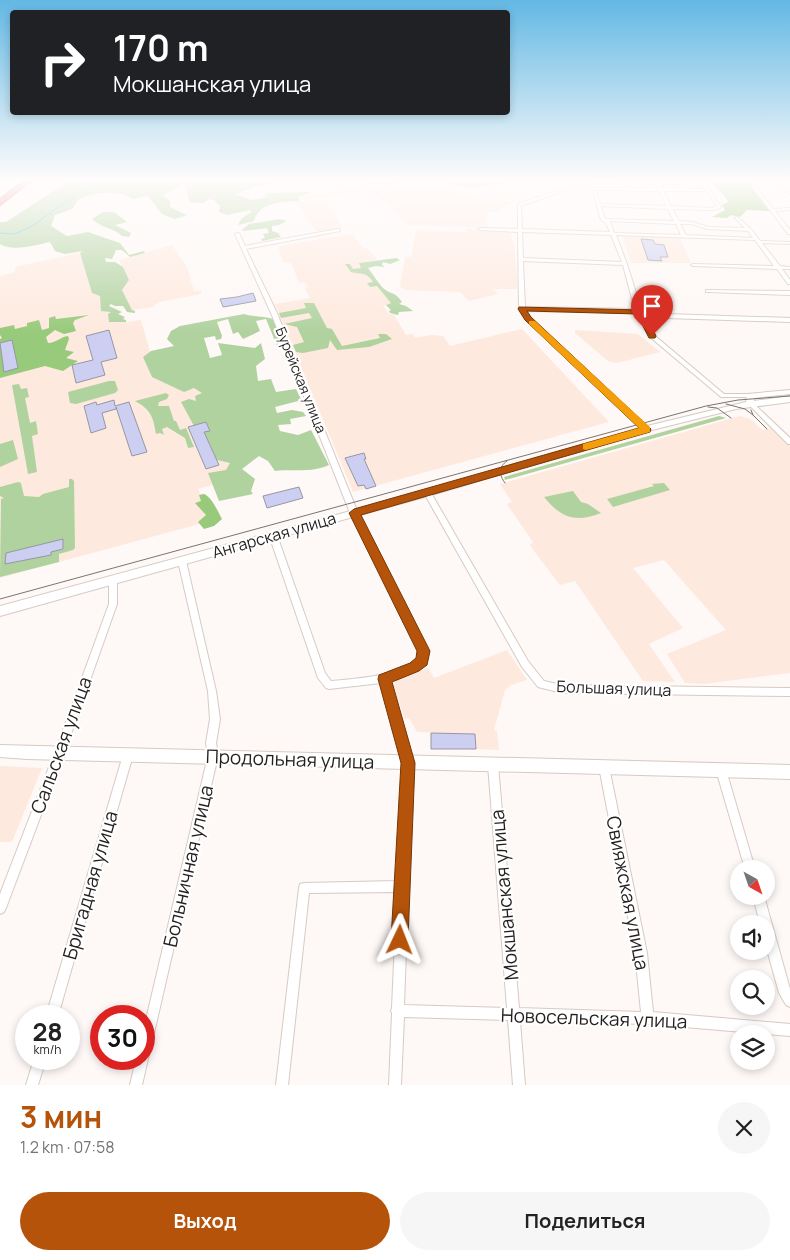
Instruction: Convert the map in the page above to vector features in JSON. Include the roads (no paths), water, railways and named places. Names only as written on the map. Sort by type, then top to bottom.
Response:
[{"type":"main road","name":"Ангарская улица","points":[[0,611],[428,493],[748,398],[790,392]]},
{"type":"main road","name":"Ангарская улица","points":[[748,398],[790,399]]},
{"type":"main road","name":"Продольная улица","points":[[0,751],[790,772]]},
{"type":"street","points":[[244,248],[329,232]]},
{"type":"street","points":[[519,232],[522,309],[528,319],[646,429]]},
{"type":"street","points":[[558,232],[684,236],[790,243]]},
{"type":"street","points":[[682,232],[684,236]]},
{"type":"street","points":[[750,232],[790,283]]},
{"type":"street","name":"Бурейская улица","points":[[237,234],[274,313],[354,513]]},
{"type":"street","points":[[614,234],[640,311],[652,336],[717,393],[730,397],[748,398],[790,442]]},
{"type":"street","points":[[520,260],[625,264]]},
{"type":"street","points":[[694,265],[790,268]]},
{"type":"street","points":[[708,291],[790,293]]},
{"type":"street","points":[[522,309],[640,311],[667,316],[790,320]]},
{"type":"street","name":"Большая улица","points":[[428,493],[525,664],[541,684],[562,689],[790,692]]},
{"type":"street","points":[[273,535],[321,675],[329,685],[384,679],[415,667],[423,661],[423,651],[354,513]]},
{"type":"street","name":"Больничная улица","points":[[155,1006],[214,756],[211,743],[215,719],[212,690],[182,561]]},
{"type":"street","name":"Сальская улица","points":[[0,908],[59,754],[113,604],[113,580]]},
{"type":"street","points":[[384,679],[408,763],[395,1085]]},
{"type":"street","name":"Бригадная улица","points":[[55,1005],[128,755]]},
{"type":"street","name":"Мокшанская улица","points":[[493,765],[515,1015],[519,1085]]},
{"type":"street","name":"Свияжская улица","points":[[604,768],[641,953],[648,1018]]},
{"type":"street","points":[[721,770],[747,860]]},
{"type":"street","points":[[282,1085],[304,888],[402,886]]},
{"type":"street","points":[[775,957],[785,993],[790,1001]]},
{"type":"street","name":"Новосельская улица","points":[[397,1012],[648,1018],[790,1030]]},
{"type":"street","points":[[32,1085],[37,1070]]},
{"type":"street","points":[[136,1085],[139,1070]]},
{"type":"waterway","points":[[0,233],[15,234],[20,232]]},
{"type":"tram line","points":[[0,599],[706,406],[738,400],[790,396]]},
{"type":"tram line","points":[[726,404],[745,409],[753,415]]},
{"type":"tram line","points":[[708,407],[717,408],[731,418]]},
{"type":"tram line","points":[[751,410],[753,415]]},
{"type":"tram line","points":[[753,415],[767,429]]},
{"type":"tram line","points":[[505,483],[500,471],[507,461]]}]
